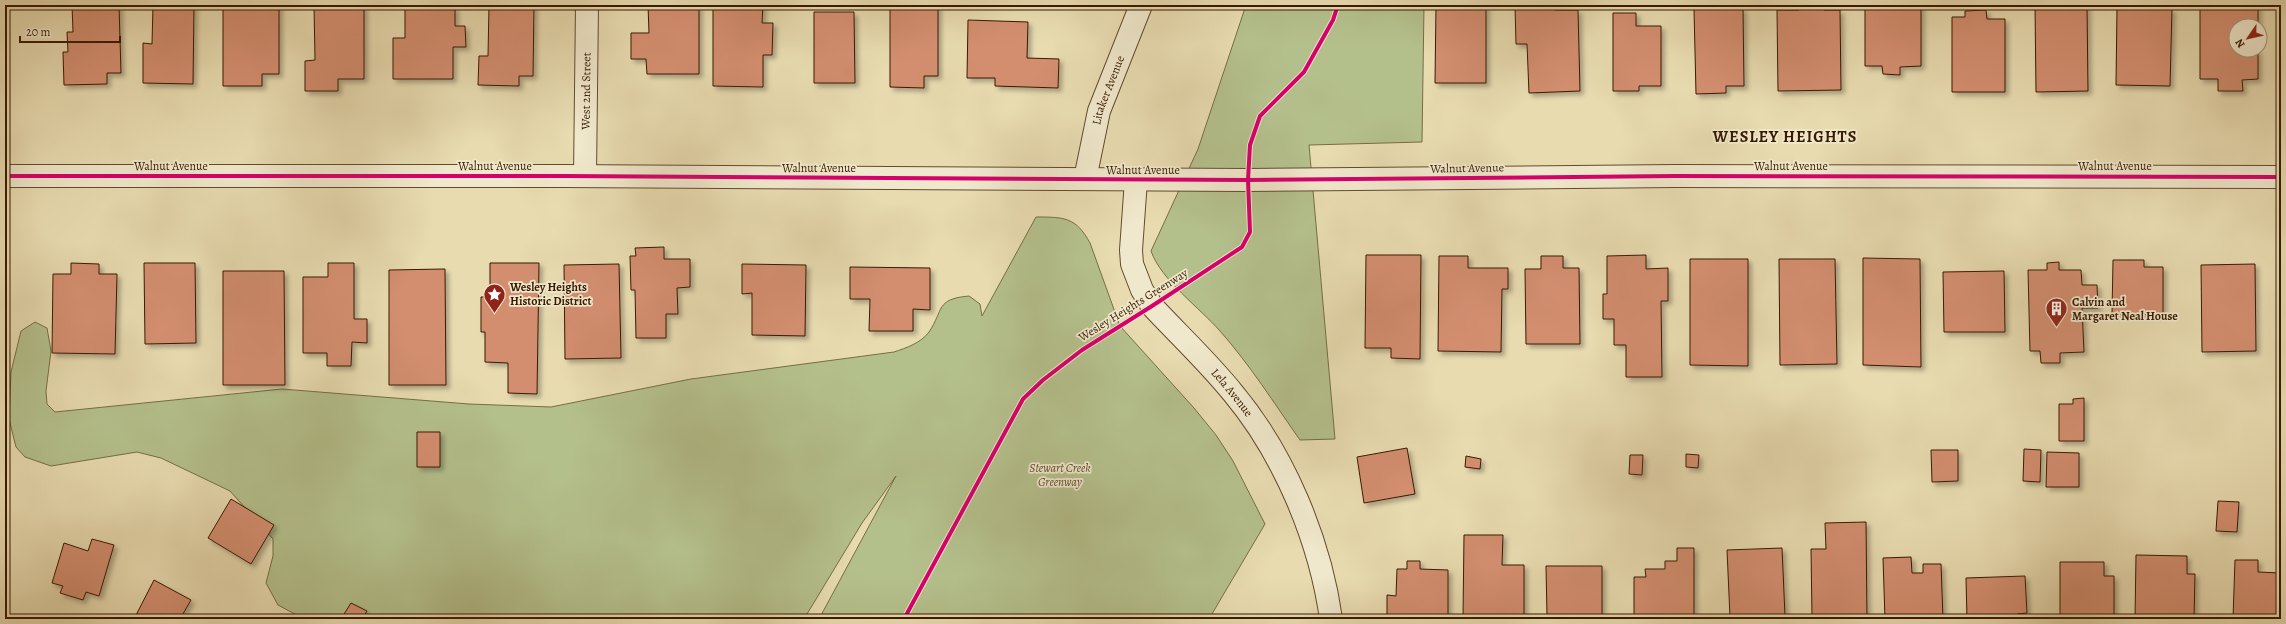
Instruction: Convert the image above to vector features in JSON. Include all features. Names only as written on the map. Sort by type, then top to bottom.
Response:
[{"type":"street","name":"West 2nd Street","points":[[585,176],[587,5]]},
{"type":"street","name":"Litaker Avenue","points":[[1085,179],[1099,111],[1141,5]]},
{"type":"street","name":"Walnut Avenue","points":[[5,176],[585,176],[1136,180],[1682,176],[2281,177]]},
{"type":"street","name":"Lela Avenue","points":[[1136,180],[1130,250],[1132,264],[1142,290],[1152,306],[1234,393],[1271,449],[1287,479],[1313,542],[1331,619]]},
{"type":"green space","points":[[1246,5],[1424,5],[1422,142],[1309,145],[1335,439],[1300,440],[1242,357],[1212,322],[1172,283],[1156,262],[1151,251],[1198,149]]},
{"type":"green space","name":"Stewart Creek Greenway","points":[[1036,217],[1054,217],[1068,220],[1074,223],[1085,234],[1090,243],[1120,326],[1194,408],[1216,435],[1233,461],[1265,524],[1209,619],[819,619],[896,476],[862,523],[804,619],[304,619],[278,605],[266,583],[273,556],[273,539],[230,491],[161,458],[137,452],[51,466],[25,457],[16,447],[9,419],[11,372],[21,331],[35,322],[47,328],[51,351],[46,391],[47,404],[55,412],[282,389],[469,404],[551,407],[691,379],[894,352],[913,345],[926,336],[934,324],[942,307],[945,303],[951,300],[969,296],[980,304],[982,316]]},
{"type":"building","points":[[72,5],[119,5],[121,73],[107,73],[107,84],[64,85],[63,52],[68,52],[67,32],[73,32]]},
{"type":"building","points":[[153,5],[194,5],[193,84],[143,83],[143,43],[152,44]]},
{"type":"building","points":[[223,5],[279,5],[279,74],[262,74],[262,86],[223,86]]},
{"type":"building","points":[[314,5],[364,5],[364,79],[338,79],[338,91],[305,91],[305,61],[315,60]]},
{"type":"building","points":[[489,5],[534,5],[533,76],[519,76],[519,86],[478,85],[479,56],[488,56]]},
{"type":"building","points":[[648,5],[699,5],[699,74],[647,74],[646,59],[631,59],[631,33],[649,33]]},
{"type":"building","points":[[713,5],[763,5],[762,23],[773,23],[772,55],[763,55],[763,87],[713,86]]},
{"type":"building","points":[[890,5],[938,5],[938,76],[924,76],[924,88],[890,87]]},
{"type":"building","points":[[1436,5],[1486,5],[1486,83],[1435,83]]},
{"type":"building","points":[[1515,5],[1555,5],[1555,10],[1578,10],[1580,91],[1529,93],[1527,44],[1516,44]]},
{"type":"building","points":[[1799,5],[1824,5],[1824,10],[1840,10],[1841,90],[1778,91],[1777,10],[1799,10]]},
{"type":"building","points":[[1865,5],[1921,5],[1921,66],[1900,67],[1900,75],[1883,74],[1882,66],[1865,66]]},
{"type":"building","points":[[2035,5],[2087,5],[2088,91],[2036,92]]},
{"type":"building","points":[[2200,5],[2258,5],[2258,18],[2228,18],[2228,58],[2258,58],[2258,79],[2242,80],[2243,91],[2218,91],[2218,79],[2200,79]]},
{"type":"building","points":[[405,7],[455,7],[455,26],[465,26],[466,47],[453,47],[453,79],[393,79],[393,38],[405,38]]},
{"type":"building","points":[[1743,8],[1744,86],[1726,86],[1726,93],[1696,94],[1694,9]]},
{"type":"building","points":[[2117,8],[2172,9],[2170,86],[2116,85]]},
{"type":"building","points":[[1986,10],[1987,19],[2005,19],[2005,92],[1952,92],[1952,17],[1965,17],[1965,11]]},
{"type":"building","points":[[814,12],[854,12],[855,83],[814,83]]},
{"type":"building","points":[[1613,13],[1636,13],[1636,26],[1661,26],[1661,86],[1639,86],[1639,91],[1613,91]]},
{"type":"building","points":[[968,20],[1028,22],[1027,58],[1059,59],[1058,88],[995,86],[995,78],[967,78]]},
{"type":"building","points":[[664,247],[664,259],[690,259],[690,287],[677,288],[678,314],[666,314],[666,338],[636,338],[635,290],[631,290],[630,256],[636,256],[635,248]]},
{"type":"building","points":[[1366,255],[1421,255],[1420,359],[1391,358],[1391,348],[1365,348]]},
{"type":"building","points":[[1646,255],[1646,269],[1668,268],[1668,301],[1661,301],[1662,377],[1626,377],[1626,345],[1614,345],[1614,319],[1603,319],[1603,294],[1607,294],[1607,256]]},
{"type":"building","points":[[1439,256],[1468,256],[1468,268],[1508,268],[1508,289],[1502,289],[1501,352],[1438,351]]},
{"type":"building","points":[[1541,256],[1563,256],[1563,268],[1579,268],[1580,344],[1526,344],[1525,269],[1541,269]]},
{"type":"building","points":[[1863,258],[1920,259],[1921,367],[1863,365]]},
{"type":"building","points":[[1690,259],[1748,259],[1748,366],[1690,365]]},
{"type":"building","points":[[1779,259],[1835,259],[1837,364],[1780,365]]},
{"type":"building","points":[[2113,260],[2144,260],[2144,267],[2163,267],[2163,315],[2112,314]]},
{"type":"building","name":"Calvin and Margaret Neal House","points":[[2059,262],[2059,270],[2081,270],[2082,285],[2097,285],[2098,308],[2082,308],[2084,352],[2060,353],[2060,363],[2041,363],[2040,351],[2030,351],[2028,270],[2047,270],[2047,263]]},
{"type":"building","points":[[71,263],[99,264],[99,274],[117,274],[115,354],[52,353],[53,274],[71,274]]},
{"type":"building","points":[[144,263],[195,263],[196,343],[145,344]]},
{"type":"building","points":[[328,263],[354,263],[354,319],[367,319],[367,343],[352,342],[351,366],[327,366],[327,353],[303,353],[303,277],[328,277]]},
{"type":"building","points":[[490,263],[539,263],[537,394],[508,393],[508,363],[485,362],[485,332],[481,332],[481,297],[490,297]]},
{"type":"building","points":[[619,264],[621,358],[565,359],[564,265]]},
{"type":"building","points":[[742,264],[806,265],[805,336],[752,335],[752,293],[742,294]]},
{"type":"building","points":[[2255,264],[2256,351],[2202,352],[2201,265]]},
{"type":"building","points":[[850,267],[930,268],[930,310],[913,309],[913,331],[869,331],[870,299],[850,299]]},
{"type":"building","points":[[445,269],[446,385],[389,385],[389,270]]},
{"type":"building","points":[[223,271],[284,271],[285,385],[223,385]]},
{"type":"building","points":[[2004,271],[2005,332],[1944,332],[1943,272]]},
{"type":"building","points":[[2277,272],[2281,272],[2281,353],[2277,353]]},
{"type":"building","points":[[2084,398],[2084,441],[2059,441],[2059,404],[2073,404],[2073,399]]},
{"type":"building","points":[[417,432],[440,432],[440,467],[417,467]]},
{"type":"building","points":[[1407,448],[1415,494],[1364,503],[1357,457]]},
{"type":"building","points":[[2024,449],[2041,450],[2040,482],[2023,481]]},
{"type":"building","points":[[1931,450],[1958,450],[1958,481],[1932,482]]},
{"type":"building","points":[[2047,452],[2079,453],[2079,487],[2046,487]]},
{"type":"building","points":[[1686,454],[1699,455],[1698,468],[1686,467]]},
{"type":"building","points":[[1630,455],[1643,455],[1642,475],[1629,474]]},
{"type":"building","points":[[1466,456],[1481,459],[1480,469],[1465,467]]},
{"type":"building","points":[[231,499],[274,525],[251,564],[208,538]]},
{"type":"building","points":[[2218,501],[2239,502],[2237,532],[2216,531]]},
{"type":"building","points":[[1866,522],[1867,619],[1816,619],[1816,616],[1812,616],[1811,549],[1826,549],[1825,523]]},
{"type":"building","points":[[1464,535],[1503,535],[1502,565],[1524,565],[1524,619],[1463,618]]},
{"type":"building","points":[[92,539],[114,545],[99,596],[86,592],[83,600],[60,593],[63,586],[52,583],[64,543],[88,551]]},
{"type":"building","points":[[1677,548],[1694,548],[1694,619],[1634,619],[1634,577],[1646,577],[1645,569],[1665,569],[1665,561],[1677,561]]},
{"type":"building","points":[[1782,548],[1785,616],[1757,617],[1757,619],[1734,619],[1734,617],[1730,617],[1727,550]]},
{"type":"building","points":[[2136,555],[2187,556],[2187,574],[2195,574],[2194,619],[2135,619]]},
{"type":"building","points":[[1911,557],[1912,573],[1923,573],[1923,564],[1941,564],[1943,619],[1885,619],[1883,558]]},
{"type":"building","points":[[2235,560],[2258,560],[2258,572],[2281,573],[2280,619],[2233,619]]},
{"type":"building","points":[[1407,561],[1420,561],[1420,569],[1448,570],[1448,619],[1387,619],[1387,595],[1396,596],[1397,569],[1407,569]]},
{"type":"building","points":[[2060,562],[2104,562],[2104,576],[2114,576],[2114,619],[2060,619]]},
{"type":"building","points":[[1546,566],[1602,566],[1602,619],[1566,619],[1566,615],[1547,615]]},
{"type":"building","points":[[2025,576],[2027,613],[2017,614],[2017,619],[1967,619],[1966,578]]},
{"type":"building","points":[[154,580],[191,600],[180,619],[134,619]]},
{"type":"building","points":[[351,603],[367,611],[362,619],[341,619]]},
{"type":"cycle path","name":"Wesley Heights Greenway","points":[[904,619],[1023,399],[1043,380],[1082,350],[1242,247],[1250,232],[1248,180],[1250,145],[1260,116],[1304,72],[1333,20],[1338,5]]},
{"type":"cycle path","points":[[5,176],[564,176],[1248,180],[1675,176],[2281,177]]},
{"type":"place","name":"Wesley Heights Historic District","points":[[494,314]]},
{"type":"place","name":"Calvin and Margaret Neal House","points":[[2056,328]]},
{"type":"district","name":"WESLEY HEIGHTS","points":[[1785,137]]}]
